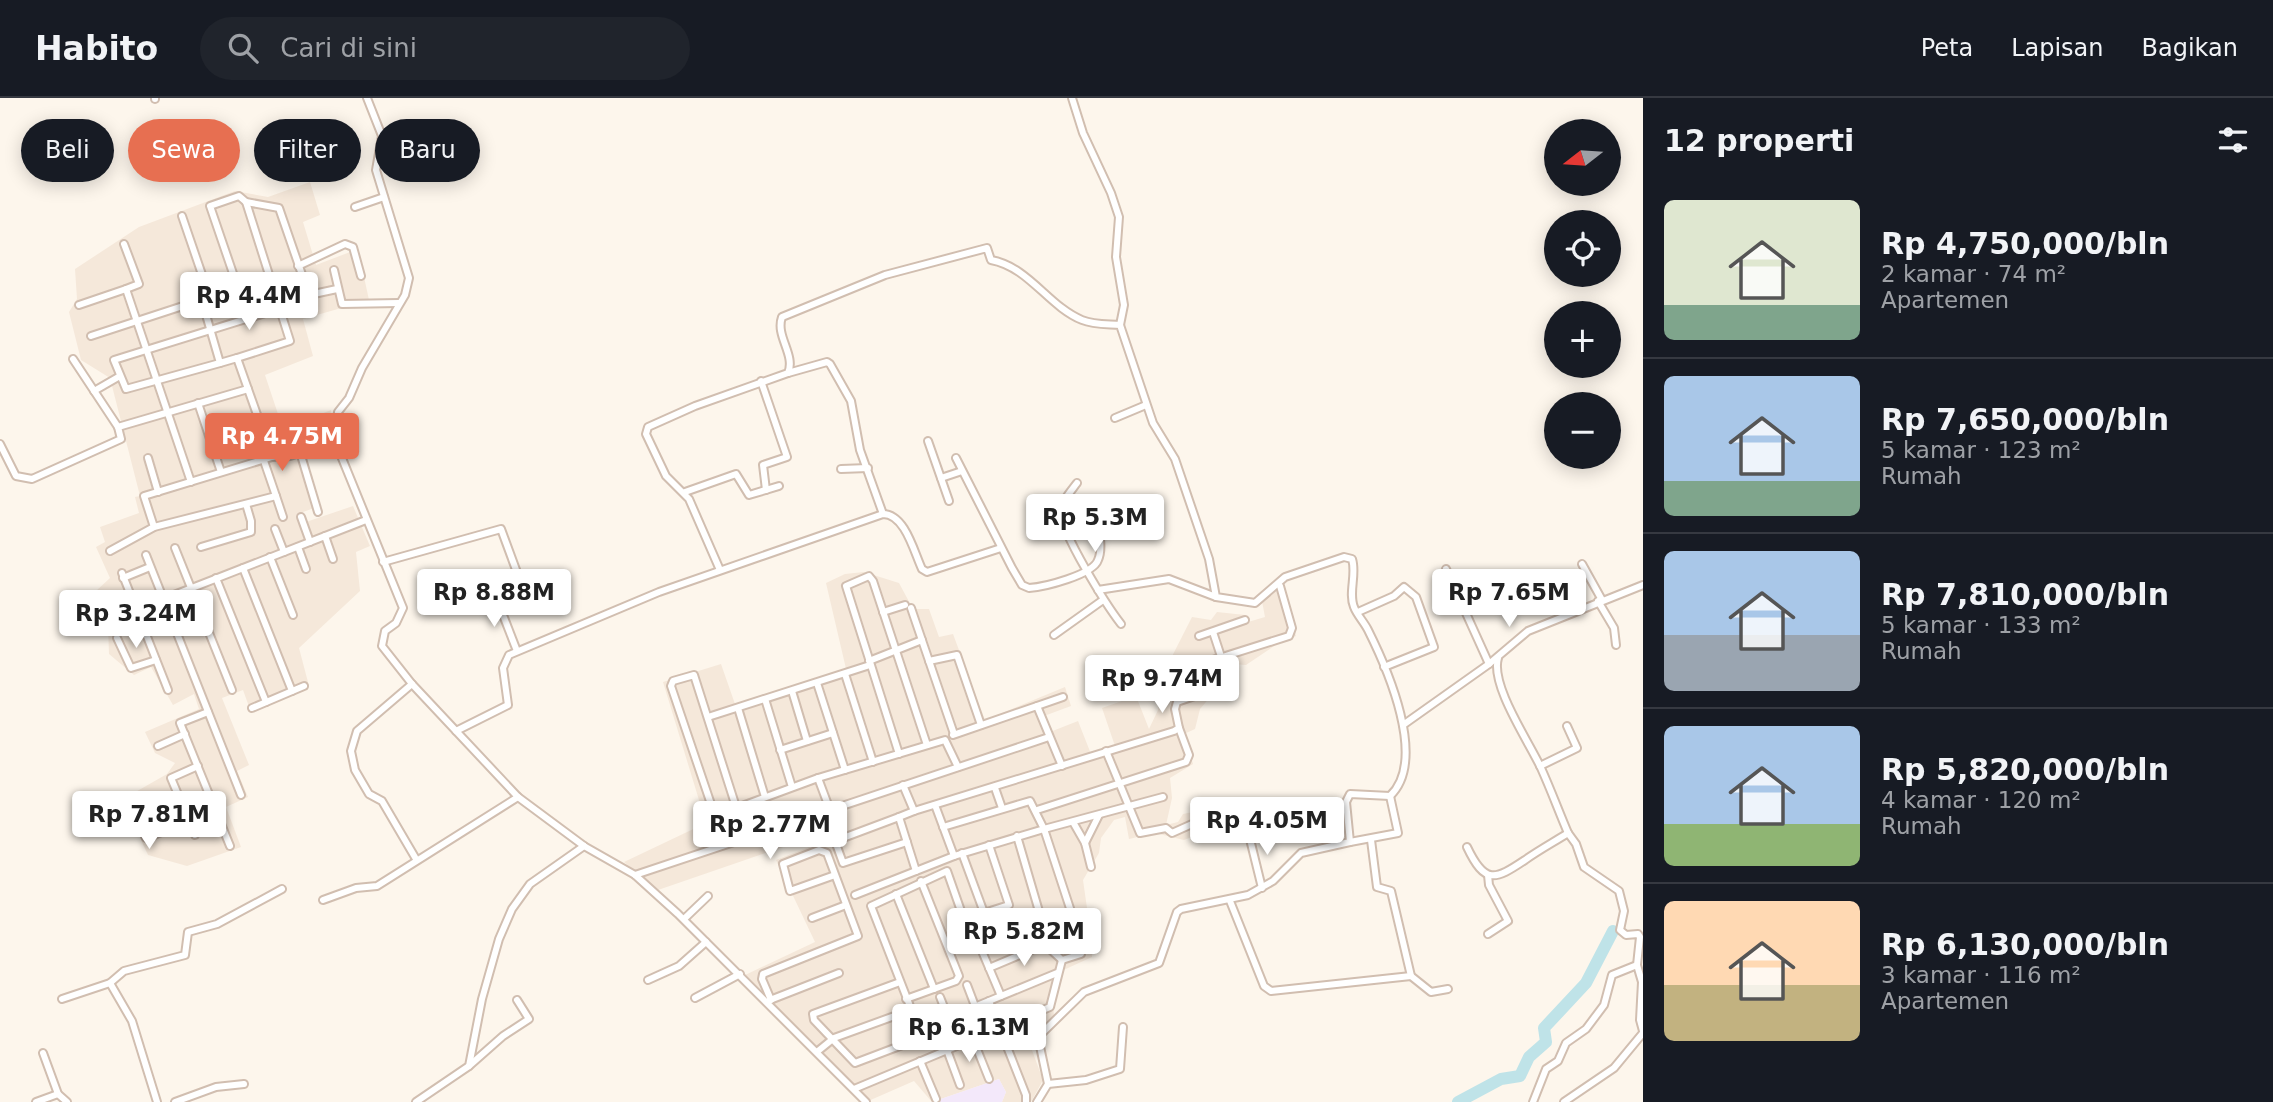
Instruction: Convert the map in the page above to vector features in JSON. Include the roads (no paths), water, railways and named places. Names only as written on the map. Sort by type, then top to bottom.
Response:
[{"type":"street","points":[[368,98],[382,136],[381,151],[375,164],[409,278],[399,303],[349,398],[338,412],[335,441],[403,611],[396,623],[385,631],[381,642],[412,684],[519,797],[584,846],[635,876],[684,919],[769,1000],[866,1102]]},
{"type":"street","points":[[1072,98],[1087,145],[1111,193],[1119,217],[1116,257],[1124,305],[1120,325],[1156,431],[1175,459],[1209,559],[1216,597]]},
{"type":"street","points":[[238,288],[210,206],[239,196],[246,202],[279,208],[309,295]]},
{"type":"street","points":[[355,207],[384,197]]},
{"type":"street","points":[[246,202],[269,279],[279,308],[289,342],[126,389],[115,358],[212,330],[279,308],[309,295],[337,289]]},
{"type":"street","points":[[182,216],[210,298]]},
{"type":"street","points":[[79,305],[139,284],[124,244]]},
{"type":"street","points":[[298,266],[345,244],[354,250],[361,276]]},
{"type":"street","points":[[788,373],[790,366],[781,329],[782,317],[885,275],[986,248],[991,260],[1009,265],[1073,316],[1093,324],[1120,325]]},
{"type":"street","points":[[334,270],[340,301],[347,305],[399,303]]},
{"type":"street","points":[[91,336],[269,279]]},
{"type":"street","points":[[126,289],[191,482]]},
{"type":"street","points":[[202,300],[220,363]]},
{"type":"street","points":[[237,358],[272,457]]},
{"type":"street","points":[[0,444],[16,476],[32,479],[121,439],[118,427],[73,359]]},
{"type":"street","points":[[720,570],[685,492],[666,476],[646,434],[648,427],[761,382],[829,363],[851,401],[860,450],[883,514]]},
{"type":"street","points":[[94,391],[120,376]]},
{"type":"street","points":[[761,382],[787,457],[763,465],[766,490]]},
{"type":"street","points":[[118,427],[248,389]]},
{"type":"street","points":[[198,403],[221,472]]},
{"type":"street","points":[[1115,418],[1146,405]]},
{"type":"street","points":[[211,442],[261,426]]},
{"type":"street","points":[[154,527],[144,496],[263,458],[280,458],[335,441]]},
{"type":"street","points":[[928,441],[949,501]]},
{"type":"street","points":[[300,452],[318,512]]},
{"type":"street","points":[[148,458],[158,492]]},
{"type":"street","points":[[263,458],[283,517]]},
{"type":"street","points":[[956,458],[1001,548],[1022,584],[1029,588],[1089,571],[1100,557],[1096,511]]},
{"type":"street","points":[[841,469],[868,468]]},
{"type":"street","points":[[942,478],[962,471]]},
{"type":"street","points":[[685,492],[736,474],[746,494],[779,486]]},
{"type":"street","points":[[1077,483],[1063,504],[1061,515],[1066,531],[1103,600],[1121,624]]},
{"type":"street","points":[[110,551],[154,527],[276,496]]},
{"type":"street","points":[[201,547],[250,532],[252,527],[246,504]]},
{"type":"street","points":[[456,731],[508,705],[504,660],[517,651],[585,620],[883,514],[890,514],[900,522],[925,572],[1001,548]]},
{"type":"street","points":[[301,517],[310,542]]},
{"type":"street","points":[[110,620],[366,520]]},
{"type":"street","points":[[275,529],[284,552]]},
{"type":"street","points":[[383,562],[501,529],[529,605]]},
{"type":"street","points":[[325,536],[333,559]]},
{"type":"street","points":[[298,547],[306,569]]},
{"type":"street","points":[[175,548],[232,690]]},
{"type":"street","points":[[146,555],[241,795]]},
{"type":"street","points":[[1098,590],[1169,579],[1216,597],[1255,603],[1285,577],[1348,556],[1353,562],[1353,603],[1384,667],[1403,725],[1404,761],[1396,790],[1390,796],[1350,794],[1346,802],[1350,842]]},
{"type":"street","points":[[271,557],[293,615]]},
{"type":"street","points":[[1582,564],[1614,628],[1616,645]]},
{"type":"street","points":[[150,567],[122,575],[168,690]]},
{"type":"street","points":[[243,568],[292,691]]},
{"type":"street","points":[[1446,569],[1489,664]]},
{"type":"street","points":[[900,754],[869,663],[847,583],[871,577],[927,745]]},
{"type":"street","points":[[216,578],[266,702]]},
{"type":"street","points":[[1403,725],[1489,664],[1528,631],[1643,584]]},
{"type":"street","points":[[1178,671],[1289,636],[1292,628],[1280,586]]},
{"type":"street","points":[[1358,612],[1394,596],[1404,587],[1416,597],[1434,647],[1384,667]]},
{"type":"street","points":[[496,597],[517,651]]},
{"type":"street","points":[[1055,635],[1103,600]]},
{"type":"street","points":[[883,612],[908,606],[954,734]]},
{"type":"street","points":[[1199,636],[1245,620]]},
{"type":"street","points":[[1037,810],[1186,762],[1189,755],[1179,729],[1175,709],[1177,702],[1230,684],[1213,632]]},
{"type":"street","points":[[117,638],[131,668],[156,660]]},
{"type":"street","points":[[708,717],[845,674],[922,640]]},
{"type":"street","points":[[929,661],[957,655],[981,725]]},
{"type":"street","points":[[1499,655],[1497,673],[1503,690],[1540,766],[1568,834],[1576,844],[1584,867],[1619,891],[1624,911],[1620,930],[1624,934],[1638,934],[1640,937],[1637,965],[1642,982],[1640,1020],[1643,1032],[1614,1068],[1564,1102]]},
{"type":"street","points":[[736,807],[693,674],[673,681],[671,686],[715,816],[818,778],[945,740],[958,767]]},
{"type":"street","points":[[845,674],[873,762]]},
{"type":"street","points":[[817,683],[845,770]]},
{"type":"street","points":[[412,684],[357,731],[351,751],[355,769],[369,794],[382,802],[416,859]]},
{"type":"street","points":[[252,708],[304,686]]},
{"type":"street","points":[[792,691],[807,741]]},
{"type":"street","points":[[948,743],[954,734],[1063,697]]},
{"type":"street","points":[[765,699],[792,787]]},
{"type":"street","points":[[1037,706],[1062,766]]},
{"type":"street","points":[[738,708],[765,797]]},
{"type":"street","points":[[208,712],[180,723],[230,846]]},
{"type":"street","points":[[1540,766],[1577,748],[1567,726]]},
{"type":"street","points":[[907,842],[843,863],[835,841],[914,811],[1179,729]]},
{"type":"street","points":[[780,750],[833,733]]},
{"type":"street","points":[[158,746],[185,734]]},
{"type":"street","points":[[635,876],[1049,737]]},
{"type":"street","points":[[1106,751],[1142,834],[1166,828],[1172,833],[1201,820]]},
{"type":"street","points":[[195,835],[171,778],[198,766]]},
{"type":"street","points":[[818,778],[830,810]]},
{"type":"street","points":[[903,785],[914,811]]},
{"type":"street","points":[[995,788],[1002,808]]},
{"type":"street","points":[[178,795],[132,813],[146,838],[189,821]]},
{"type":"street","points":[[1037,1102],[1048,1084],[1038,1037],[1068,1006],[1097,985],[1159,963],[1177,912],[1181,909],[1230,901],[1262,888],[1301,853],[1398,833],[1390,796]]},
{"type":"street","points":[[323,900],[356,888],[377,886],[416,859],[519,797]]},
{"type":"street","points":[[855,895],[962,853],[1163,797]]},
{"type":"street","points":[[943,827],[1030,801],[1037,810],[1044,829],[1082,950],[1077,958],[1062,960],[1053,955],[1017,836]]},
{"type":"street","points":[[935,805],[954,856]]},
{"type":"street","points":[[1085,843],[1099,815]]},
{"type":"street","points":[[899,817],[916,871]]},
{"type":"street","points":[[1073,822],[1085,843],[1091,867]]},
{"type":"street","points":[[1248,831],[1262,888]]},
{"type":"street","points":[[1488,874],[1503,875],[1568,834]]},
{"type":"street","points":[[1371,840],[1377,887],[1390,890],[1392,895],[1411,976],[1431,992],[1448,989]]},
{"type":"street","points":[[962,853],[983,911],[987,912],[1006,906],[1009,902],[989,845]]},
{"type":"street","points":[[469,1066],[482,999],[499,939],[512,909],[530,884],[556,862],[584,846]]},
{"type":"street","points":[[1467,847],[1488,874],[1492,892],[1508,921],[1489,934]]},
{"type":"street","points":[[769,1000],[763,974],[858,936],[846,905],[835,874],[827,853],[819,850],[783,864],[782,869],[790,891],[835,874]]},
{"type":"street","points":[[922,1037],[872,906],[947,871],[968,936],[947,944]]},
{"type":"street","points":[[906,999],[956,981],[959,976],[921,881]]},
{"type":"street","points":[[62,999],[110,983],[124,971],[187,954],[188,932],[218,925],[282,889]]},
{"type":"street","points":[[896,894],[934,989]]},
{"type":"street","points":[[684,919],[708,896]]},
{"type":"street","points":[[1230,901],[1258,963],[1264,986],[1271,991],[1411,976]]},
{"type":"street","points":[[812,918],[846,905]]},
{"type":"street","points":[[1001,996],[980,941],[1024,921]]},
{"type":"street","points":[[648,980],[679,966],[706,942]]},
{"type":"street","points":[[989,968],[1048,943]]},
{"type":"street","points":[[854,1089],[1050,1007],[1062,960]]},
{"type":"street","points":[[1533,1102],[1546,1069],[1558,1061],[1566,1043],[1586,1029],[1604,1004],[1612,975],[1637,965]]},
{"type":"street","points":[[769,1000],[839,973]]},
{"type":"street","points":[[937,1022],[1057,973]]},
{"type":"street","points":[[695,998],[740,974]]},
{"type":"street","points":[[900,982],[813,1014],[814,1020],[855,1063],[933,1033]]},
{"type":"street","points":[[110,983],[132,1021],[157,1102]]},
{"type":"street","points":[[967,985],[975,1006]]},
{"type":"street","points":[[940,997],[948,1017]]},
{"type":"street","points":[[416,1102],[469,1066],[503,1036],[528,1019],[517,1000]]},
{"type":"street","points":[[989,1001],[1027,1095],[1026,1102]]},
{"type":"street","points":[[818,1051],[834,1038],[911,1010]]},
{"type":"street","points":[[1048,1084],[1086,1080],[1119,1069],[1123,1027]]},
{"type":"street","points":[[973,1039],[989,1079]]},
{"type":"street","points":[[947,1050],[960,1085]]},
{"type":"street","points":[[43,1052],[58,1094],[67,1102]]},
{"type":"street","points":[[920,1061],[936,1098]]},
{"type":"street","points":[[175,1102],[216,1087],[244,1084]]},
{"type":"street","points":[[36,1102],[58,1094]]},
{"type":"waterway","points":[[1458,1102],[1501,1079],[1520,1076],[1529,1057],[1546,1042],[1544,1028],[1586,983],[1613,931]]}]
